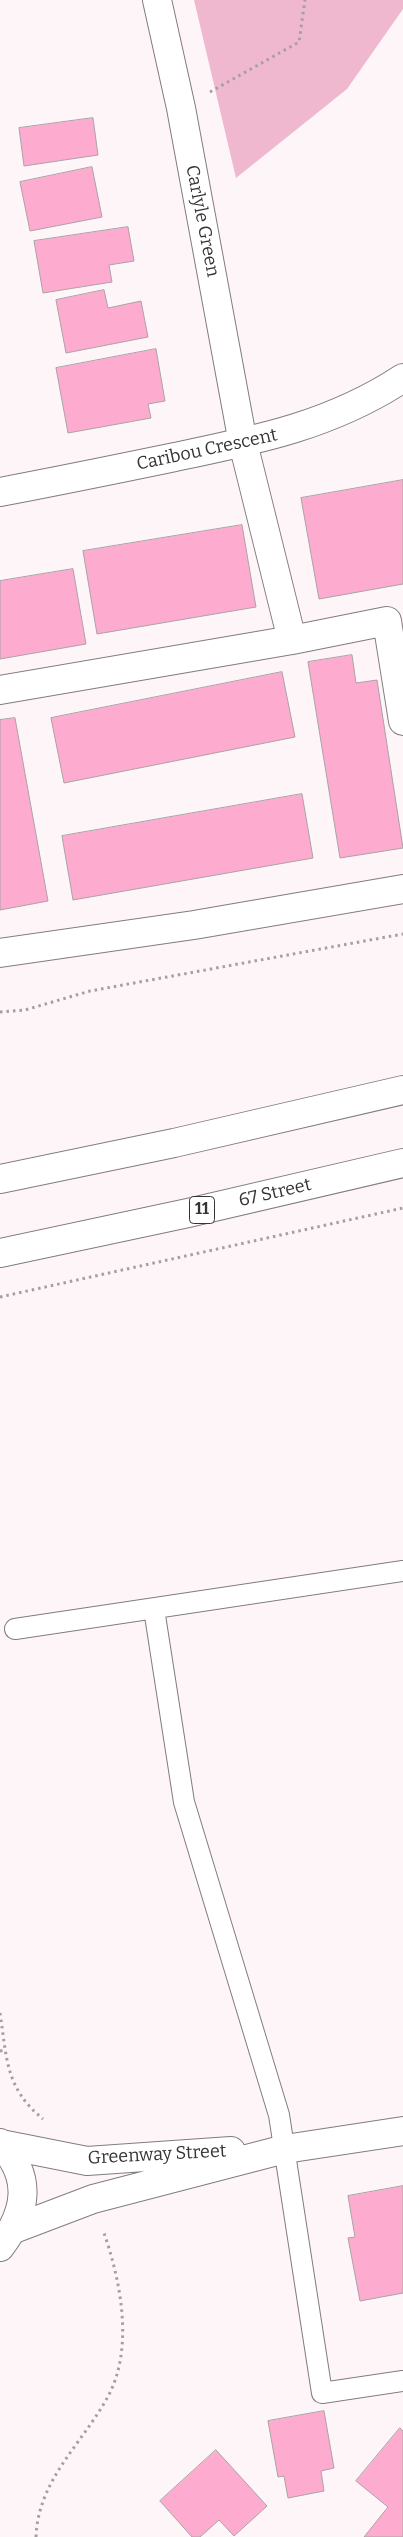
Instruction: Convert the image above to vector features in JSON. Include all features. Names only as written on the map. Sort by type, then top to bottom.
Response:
[{"type":"street","name":"Carlyle Green","points":[[157,0],[181,108],[244,443],[292,640]]},
{"type":"street","name":"Caribou Crescent","points":[[0,492],[244,443],[296,430],[343,412],[403,378]]},
{"type":"street","points":[[0,690],[292,640],[387,621],[403,721]]},
{"type":"street","points":[[0,953],[194,925],[403,889]]},
{"type":"street","points":[[0,1179],[174,1143],[403,1090]]},
{"type":"street","name":"67 Street","points":[[0,1253],[188,1213],[403,1163]]},
{"type":"street","name":"Greenway Street","points":[[7,2238],[94,2199],[285,2149],[403,2131]]},
{"type":"street","points":[[1,2143],[16,2163],[22,2184],[22,2206],[7,2238]]},
{"type":"street","name":"Greenway Street","points":[[1,2143],[88,2161],[168,2154],[285,2149]]},
{"type":"lane","points":[[15,1629],[403,1571]]},
{"type":"lane","points":[[154,1609],[184,1802],[276,2105],[285,2149],[322,2393],[403,2381]]},
{"type":"path","points":[[181,108],[300,42],[305,0]]},
{"type":"path","points":[[0,1012],[25,1010],[90,991],[403,934]]},
{"type":"path","points":[[0,1297],[403,1208]]},
{"type":"path","points":[[0,2014],[10,2075],[15,2087],[24,2101],[47,2121]]},
{"type":"path","points":[[0,2051],[6,2050]]},
{"type":"path","points":[[36,2537],[40,2506],[50,2483],[106,2401],[117,2378],[122,2350],[120,2290],[114,2263],[102,2228]]},
{"type":"shaded area","points":[[194,0],[403,0],[403,9],[347,89],[236,178]]},
{"type":"building","points":[[93,118],[98,155],[24,166],[19,128]]},
{"type":"building","points":[[92,167],[102,217],[30,231],[20,182]]},
{"type":"building","points":[[128,227],[134,261],[109,265],[112,282],[43,293],[34,241]]},
{"type":"building","points":[[104,290],[108,308],[141,301],[148,337],[66,353],[56,300]]},
{"type":"building","points":[[156,349],[165,401],[148,404],[151,418],[68,433],[56,368]]},
{"type":"building","points":[[403,480],[403,584],[319,599],[301,498]]},
{"type":"building","points":[[242,525],[256,607],[97,634],[83,551]]},
{"type":"building","points":[[73,569],[86,644],[0,659],[0,581]]},
{"type":"building","points":[[352,655],[356,683],[377,680],[403,848],[340,858],[308,662]]},
{"type":"building","points":[[282,672],[295,737],[64,783],[51,718]]},
{"type":"building","points":[[15,718],[48,901],[0,910],[0,720]]},
{"type":"building","points":[[302,794],[313,858],[73,900],[62,836]]},
{"type":"building","points":[[403,2186],[403,2293],[360,2301],[348,2238],[355,2237],[348,2196]]},
{"type":"building","points":[[324,2411],[334,2468],[321,2471],[324,2491],[288,2498],[284,2476],[278,2477],[268,2421]]},
{"type":"building","points":[[400,2428],[403,2431],[403,2537],[364,2537],[388,2507],[356,2481]]},
{"type":"building","points":[[216,2450],[267,2506],[234,2536],[219,2520],[200,2537],[192,2537],[160,2501]]}]
